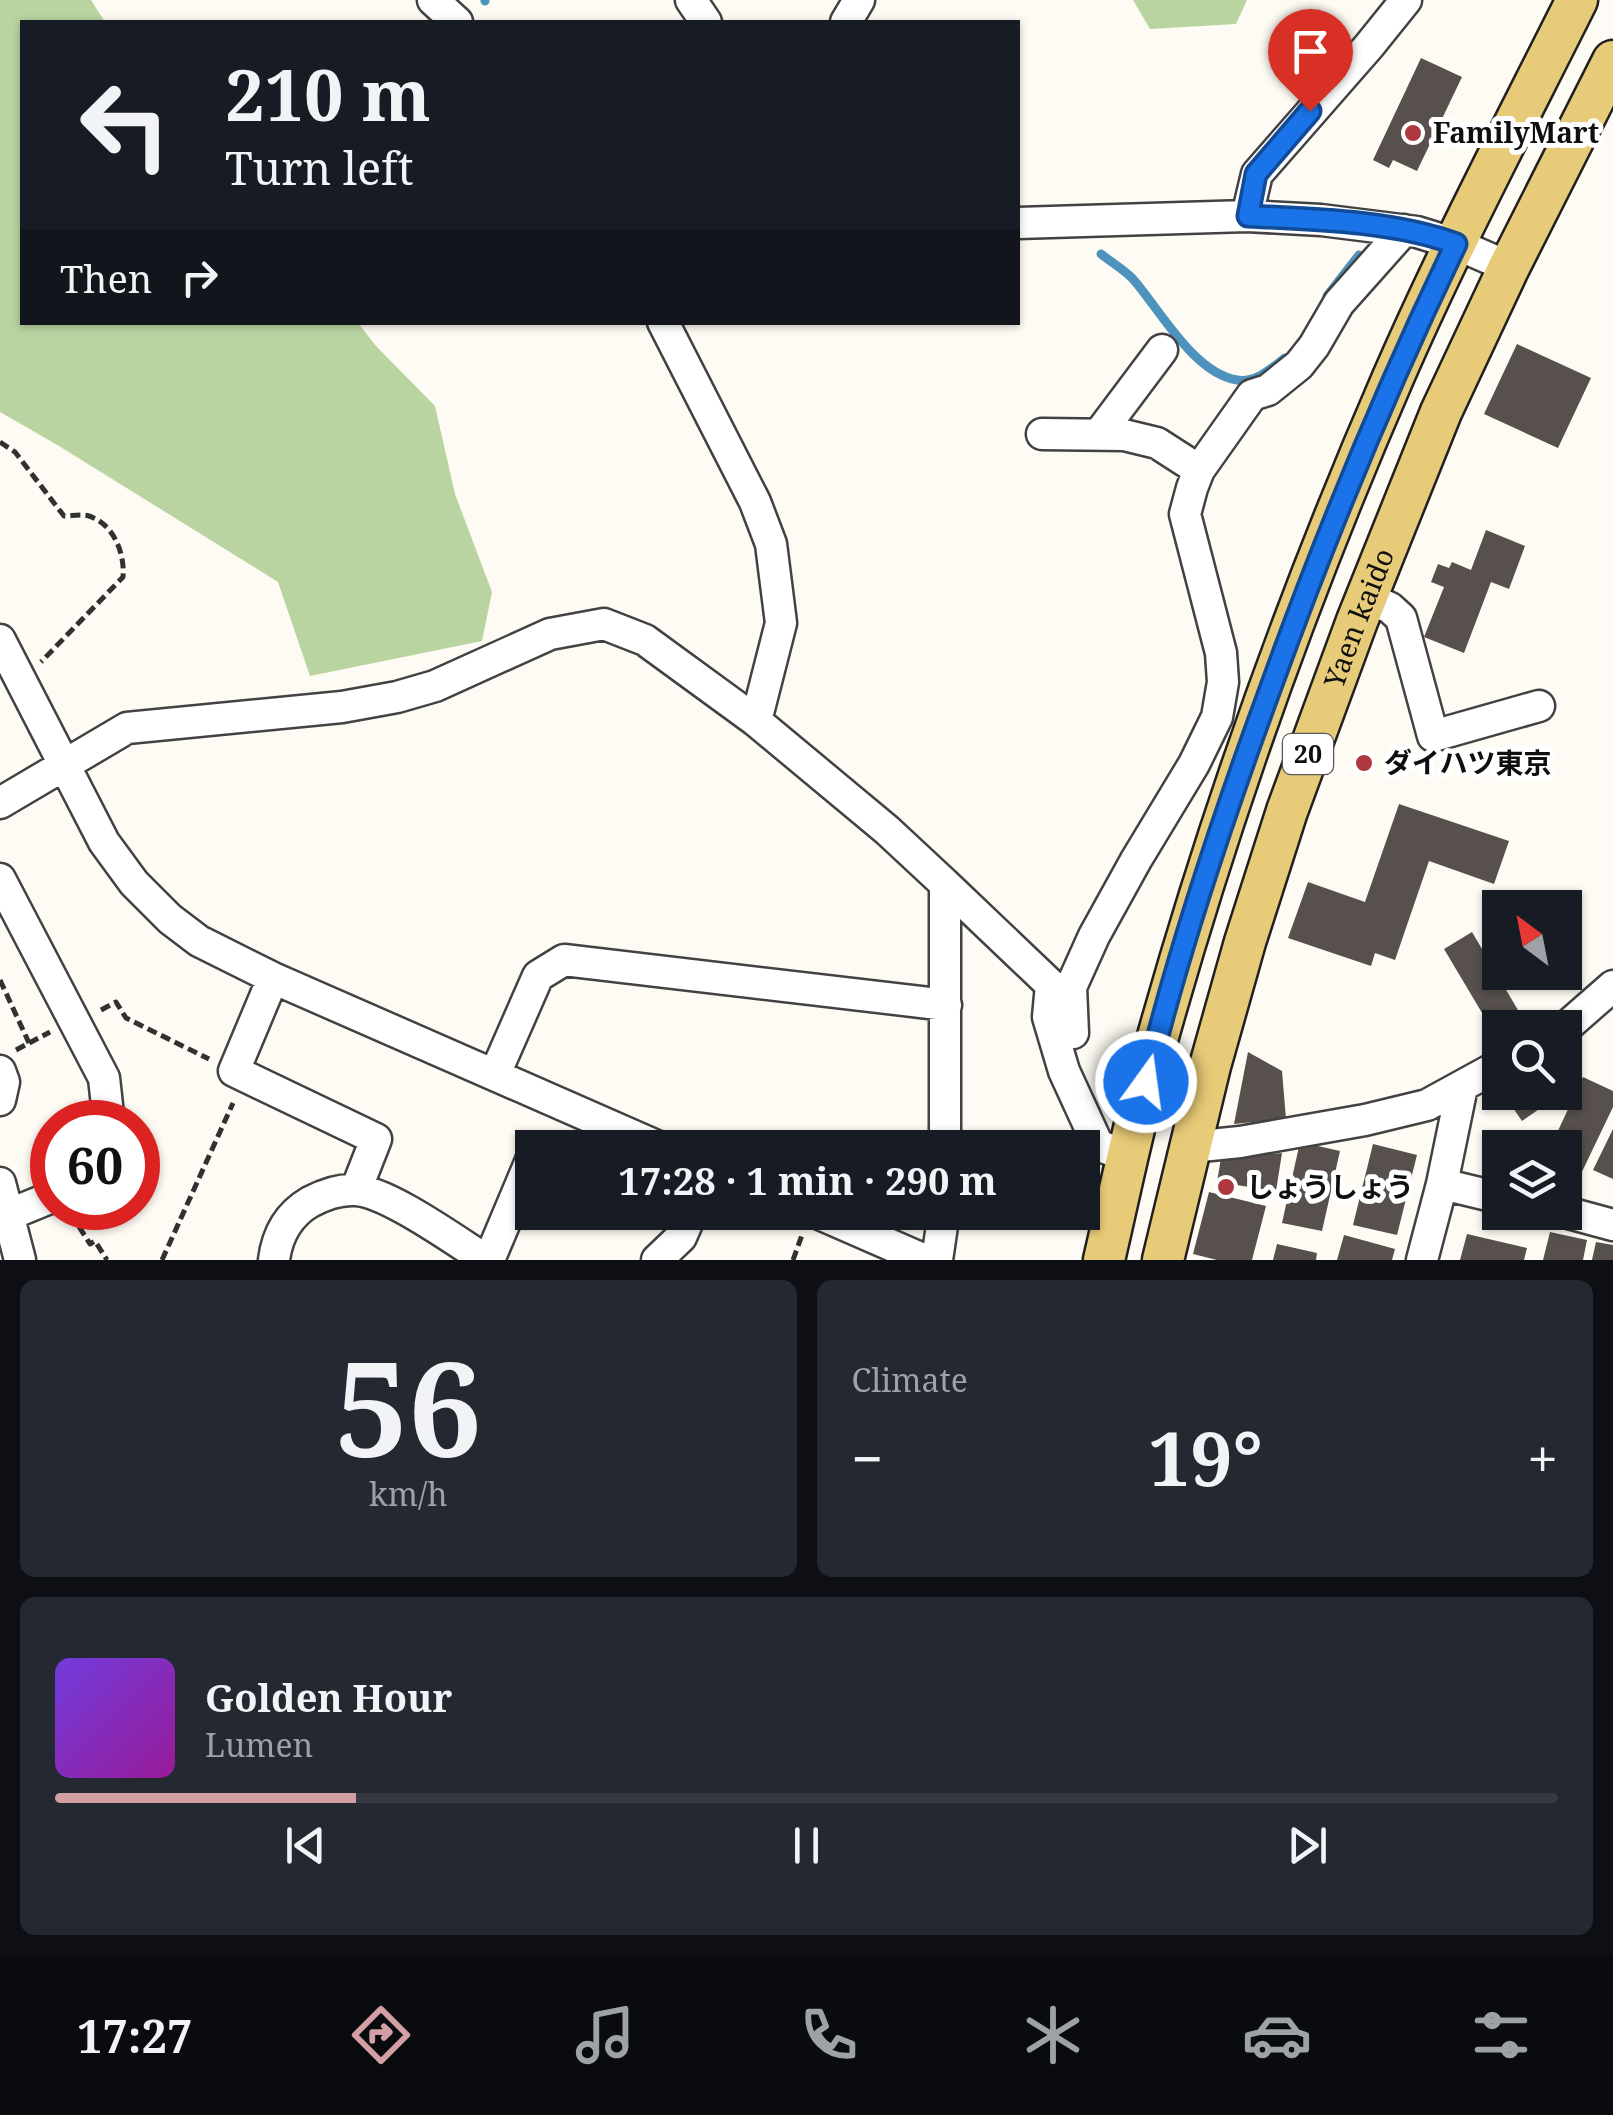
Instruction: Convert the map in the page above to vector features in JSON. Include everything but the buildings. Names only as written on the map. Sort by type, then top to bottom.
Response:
[{"type":"main road","name":"20","points":[[1104,1260],[1156,1044],[1236,780],[1305,593],[1386,394],[1577,0]]},
{"type":"main road","name":"Yaen kaido","points":[[1164,1260],[1235,978],[1287,811],[1367,597],[1441,412],[1509,267],[1603,102],[1613,61]]},
{"type":"street","points":[[433,0],[455,20]]},
{"type":"street","points":[[1248,216],[1256,174],[1406,0]]},
{"type":"street","points":[[1020,223],[1248,216],[1321,220],[1438,237],[1509,267]]},
{"type":"street","points":[[1073,1032],[1072,988],[1087,953],[1136,860],[1194,764],[1216,717],[1222,682],[1221,653],[1185,514],[1199,470],[1252,395],[1268,390],[1300,365],[1339,303],[1404,230]]},
{"type":"street","points":[[665,325],[755,502],[771,544],[782,623],[756,720]]},
{"type":"street","points":[[1100,434],[1162,350]]},
{"type":"street","points":[[1042,434],[1124,434],[1157,443],[1199,470]]},
{"type":"street","points":[[1367,597],[1401,618],[1433,736],[1539,706]]},
{"type":"street","points":[[0,803],[127,728],[284,714],[397,697],[435,686],[550,634],[604,624],[645,640],[756,720],[888,830],[1051,985],[1048,1018],[1064,1071],[1098,1145],[1128,1157]]},
{"type":"street","points":[[0,640],[104,842],[134,883],[170,919],[199,941],[273,978],[621,1130]]},
{"type":"street","points":[[1194,764],[1236,780]]},
{"type":"street","points":[[0,879],[104,1078],[106,1100]]},
{"type":"street","points":[[945,884],[945,1130]]},
{"type":"street","points":[[495,1074],[538,976],[564,960],[946,1005]]},
{"type":"street","points":[[273,978],[239,1074],[376,1138],[356,1190]]},
{"type":"street","points":[[1582,1013],[1613,986]]},
{"type":"street","points":[[0,1100],[7,1061]]},
{"type":"street","points":[[1191,1147],[1240,1142],[1427,1106],[1482,1075]]},
{"type":"street","points":[[1422,1260],[1462,1087]]},
{"type":"street","points":[[0,1183],[20,1260]]},
{"type":"street","points":[[1442,1184],[1482,1194]]},
{"type":"street","points":[[274,1260],[276,1241],[287,1222],[304,1206],[324,1194],[356,1190],[385,1198],[488,1260],[515,1197]]},
{"type":"street","points":[[8,1214],[30,1206]]},
{"type":"street","points":[[1582,1217],[1613,1226]]},
{"type":"street","points":[[657,1260],[684,1230]]},
{"type":"street","points":[[857,1230],[925,1260]]},
{"type":"street","points":[[938,1260],[942,1230]]},
{"type":"path","points":[[0,442],[16,452],[64,516],[88,516],[116,538],[124,561],[123,577],[112,591],[39,664]]},
{"type":"path","points":[[0,980],[30,1042]]},
{"type":"path","points":[[126,1018],[239,1074],[162,1260]]},
{"type":"path","points":[[7,1061],[30,1042],[75,1019]]},
{"type":"path","points":[[81,1230],[90,1244],[95,1241],[106,1260]]},
{"type":"green space","points":[[0,0],[91,0],[104,20],[20,20],[20,325],[360,325],[435,406],[455,494],[492,592],[482,641],[310,676],[278,582],[0,412]]},
{"type":"green space","points":[[1133,0],[1247,0],[1236,24],[1150,29]]},
{"type":"waterway","points":[[1101,254],[1132,278],[1178,338],[1221,375],[1250,379],[1285,358]]},
{"type":"waterway","points":[[1327,296],[1359,255]]},
{"type":"place","name":"FamilyMart","points":[[1413,133]]},
{"type":"place","name":"ダイハツ東京","points":[[1364,763]]},
{"type":"place","name":"しょうしょう","points":[[1226,1187]]},
{"type":"route","points":[[1146,1082],[1236,780],[1305,593],[1393,378],[1456,244],[1417,232],[1248,216],[1256,174],[1310,111]]}]
